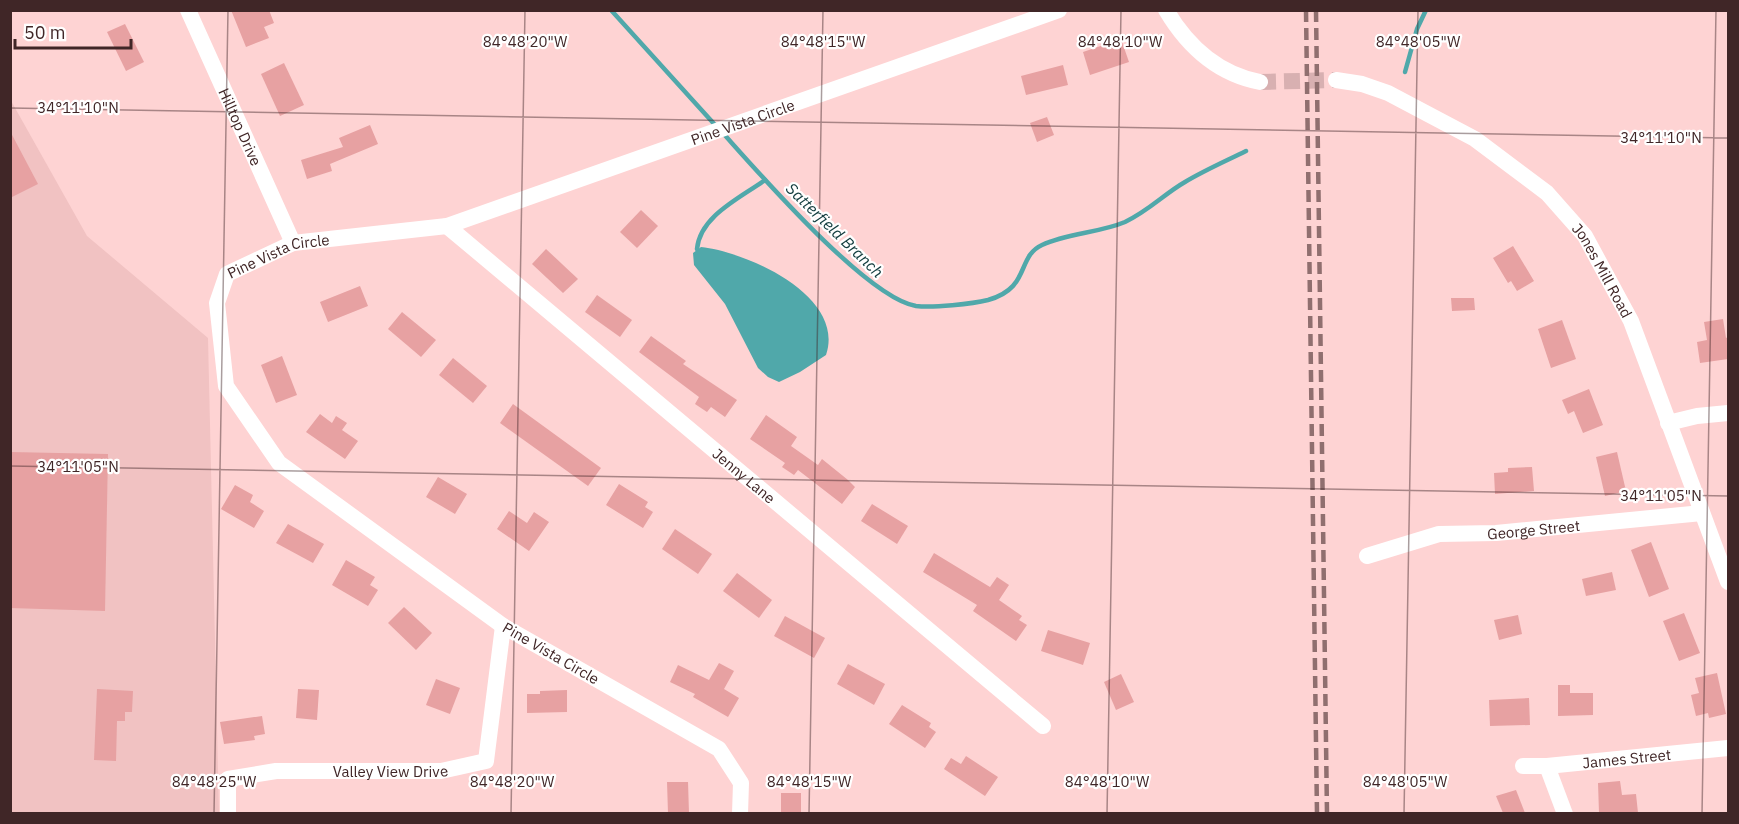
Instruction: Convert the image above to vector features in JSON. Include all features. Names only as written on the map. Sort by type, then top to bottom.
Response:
[{"type":"street","name":"Hilltop Drive","points":[[188,10],[293,243]]},
{"type":"street","name":"Pine Vista Circle","points":[[740,813],[741,783],[719,749],[503,626],[279,463],[226,386],[217,303],[227,274],[293,243],[447,226],[1059,10]]},
{"type":"street","points":[[1166,10],[1181,33],[1212,63],[1234,76],[1260,82]]},
{"type":"street","name":"Jones Mill Road","points":[[1336,80],[1388,93],[1475,140],[1559,205],[1592,246],[1631,321],[1728,582]]},
{"type":"street","name":"Jenny Lane","points":[[447,226],[1044,726]]},
{"type":"street","points":[[1668,423],[1697,416],[1728,413]]},
{"type":"street","name":"George Street","points":[[1367,556],[1439,534],[1496,532],[1702,513]]},
{"type":"street","name":"Valley View Drive","points":[[228,813],[228,779],[276,771],[441,771],[486,761],[503,626]]},
{"type":"street","name":"James Street","points":[[1524,766],[1547,766],[1728,748]]},
{"type":"street","points":[[1547,766],[1565,813]]},
{"type":"shaded area","points":[[10,99],[87,236],[208,338],[219,813],[11,813]]},
{"type":"water","points":[[701,247],[743,258],[766,268],[807,296],[821,314],[828,334],[826,355],[779,382],[768,377],[758,368],[725,304],[694,265],[693,253]]},
{"type":"building","points":[[231,10],[269,10],[274,23],[264,27],[269,38],[246,47]]},
{"type":"building","points":[[125,24],[144,62],[126,71],[107,32]]},
{"type":"building","points":[[1121,39],[1129,62],[1090,75],[1083,52]]},
{"type":"building","points":[[284,63],[304,105],[280,116],[261,74]]},
{"type":"building","points":[[1063,65],[1068,85],[1026,95],[1021,76]]},
{"type":"building","points":[[1047,117],[1054,135],[1037,142],[1030,123]]},
{"type":"building","points":[[370,125],[378,144],[330,164],[332,171],[307,179],[301,160],[343,147],[339,138]]},
{"type":"building","points":[[10,131],[38,184],[10,198]]},
{"type":"building","points":[[641,210],[658,226],[637,248],[620,232]]},
{"type":"building","points":[[1513,246],[1534,281],[1517,291],[1511,281],[1508,283],[1493,258]]},
{"type":"building","points":[[546,249],[578,279],[563,293],[532,264]]},
{"type":"building","points":[[360,286],[368,306],[328,322],[320,302]]},
{"type":"building","points":[[597,295],[632,320],[620,337],[585,312]]},
{"type":"building","points":[[1451,298],[1474,298],[1475,310],[1452,311]]},
{"type":"building","points":[[402,312],[436,340],[421,357],[388,329]]},
{"type":"building","points":[[1723,319],[1726,338],[1728,337],[1728,359],[1700,363],[1697,342],[1707,340],[1704,322]]},
{"type":"building","points":[[1562,320],[1576,359],[1551,368],[1538,329]]},
{"type":"building","points":[[651,336],[686,361],[683,364],[737,400],[725,417],[711,407],[707,412],[695,404],[699,397],[639,352]]},
{"type":"building","points":[[282,356],[297,395],[276,403],[261,365]]},
{"type":"building","points":[[453,358],[487,386],[473,403],[439,375]]},
{"type":"building","points":[[1589,389],[1603,425],[1583,433],[1574,411],[1568,414],[1562,400]]},
{"type":"building","points":[[513,404],[601,468],[588,486],[500,423]]},
{"type":"building","points":[[320,414],[332,423],[336,416],[347,423],[342,430],[358,441],[345,459],[306,432]]},
{"type":"building","points":[[766,415],[797,437],[791,446],[818,465],[822,459],[855,487],[842,504],[798,470],[794,475],[782,467],[785,463],[750,439]]},
{"type":"building","points":[[10,452],[108,454],[105,611],[10,608]]},
{"type":"building","points":[[1617,452],[1626,491],[1605,496],[1596,457]]},
{"type":"building","points":[[1532,467],[1534,491],[1495,494],[1494,473],[1508,472],[1508,468]]},
{"type":"building","points":[[438,477],[467,494],[455,514],[426,497]]},
{"type":"building","points":[[619,484],[648,502],[645,507],[653,512],[643,528],[606,505]]},
{"type":"building","points":[[235,485],[253,495],[250,502],[264,511],[254,528],[221,509]]},
{"type":"building","points":[[872,504],[908,526],[897,544],[861,521]]},
{"type":"building","points":[[509,511],[527,523],[534,512],[549,522],[529,551],[497,529]]},
{"type":"building","points":[[288,524],[324,544],[313,563],[276,543]]},
{"type":"building","points":[[675,529],[712,554],[698,574],[662,549]]},
{"type":"building","points":[[1651,542],[1669,589],[1649,597],[1631,550]]},
{"type":"building","points":[[934,553],[990,587],[997,577],[1009,585],[999,600],[1022,616],[1019,620],[1027,625],[1016,641],[973,611],[977,605],[923,572]]},
{"type":"building","points":[[346,560],[375,577],[370,585],[378,590],[368,606],[332,585]]},
{"type":"building","points":[[1612,572],[1616,590],[1586,596],[1582,579]]},
{"type":"building","points":[[737,573],[772,600],[759,618],[723,591]]},
{"type":"building","points":[[404,607],[432,633],[416,650],[388,623]]},
{"type":"building","points":[[1684,613],[1700,653],[1679,661],[1663,621]]},
{"type":"building","points":[[1518,615],[1522,634],[1499,640],[1494,620]]},
{"type":"building","points":[[785,616],[825,638],[814,658],[774,636]]},
{"type":"building","points":[[1048,630],[1090,643],[1083,665],[1041,651]]},
{"type":"building","points":[[719,663],[734,671],[724,689],[739,698],[728,717],[693,697],[695,694],[670,682],[678,665],[709,680]]},
{"type":"building","points":[[848,664],[885,684],[874,705],[837,684]]},
{"type":"building","points":[[1717,673],[1726,714],[1709,718],[1708,713],[1696,716],[1691,695],[1699,693],[1695,678]]},
{"type":"building","points":[[1121,674],[1134,702],[1116,710],[1104,682]]},
{"type":"building","points":[[436,679],[460,688],[450,714],[426,705]]},
{"type":"building","points":[[1558,685],[1570,685],[1570,693],[1593,693],[1593,715],[1558,716]]},
{"type":"building","points":[[97,689],[133,691],[132,712],[125,712],[125,721],[117,721],[116,761],[94,760]]},
{"type":"building","points":[[298,689],[319,690],[317,720],[296,718]]},
{"type":"building","points":[[567,690],[567,712],[527,713],[527,694]]},
{"type":"building","points":[[1529,698],[1530,725],[1490,726],[1489,700]]},
{"type":"building","points":[[902,705],[931,723],[929,727],[936,732],[925,748],[889,724]]},
{"type":"building","points":[[262,716],[265,734],[254,736],[255,740],[224,744],[220,722]]},
{"type":"building","points":[[966,756],[998,777],[985,796],[944,769],[951,758],[961,764]]},
{"type":"building","points":[[1620,781],[1622,795],[1636,794],[1638,813],[1599,813],[1598,783]]},
{"type":"building","points":[[667,782],[688,782],[689,813],[668,813]]},
{"type":"building","points":[[1516,790],[1525,813],[1503,813],[1496,796]]},
{"type":"building","points":[[781,793],[801,793],[801,813],[781,813]]},
{"type":"waterway","name":"Satterfield Branch","points":[[611,10],[716,126]]},
{"type":"waterway","name":"Satterfield Branch","points":[[1405,72],[1417,29],[1426,10]]},
{"type":"waterway","name":"Satterfield Branch","points":[[722,132],[786,203],[843,258],[895,298],[916,306],[972,303],[1002,295],[1017,280],[1034,250],[1042,245],[1125,222],[1185,182],[1246,151]]},
{"type":"waterway","points":[[697,249],[700,237],[713,217],[765,180]]},
{"type":"tunnel","points":[[1260,82],[1336,80]]},
{"type":"railway","points":[[1306,10],[1317,814]]},
{"type":"railway","points":[[1316,10],[1327,814]]}]
